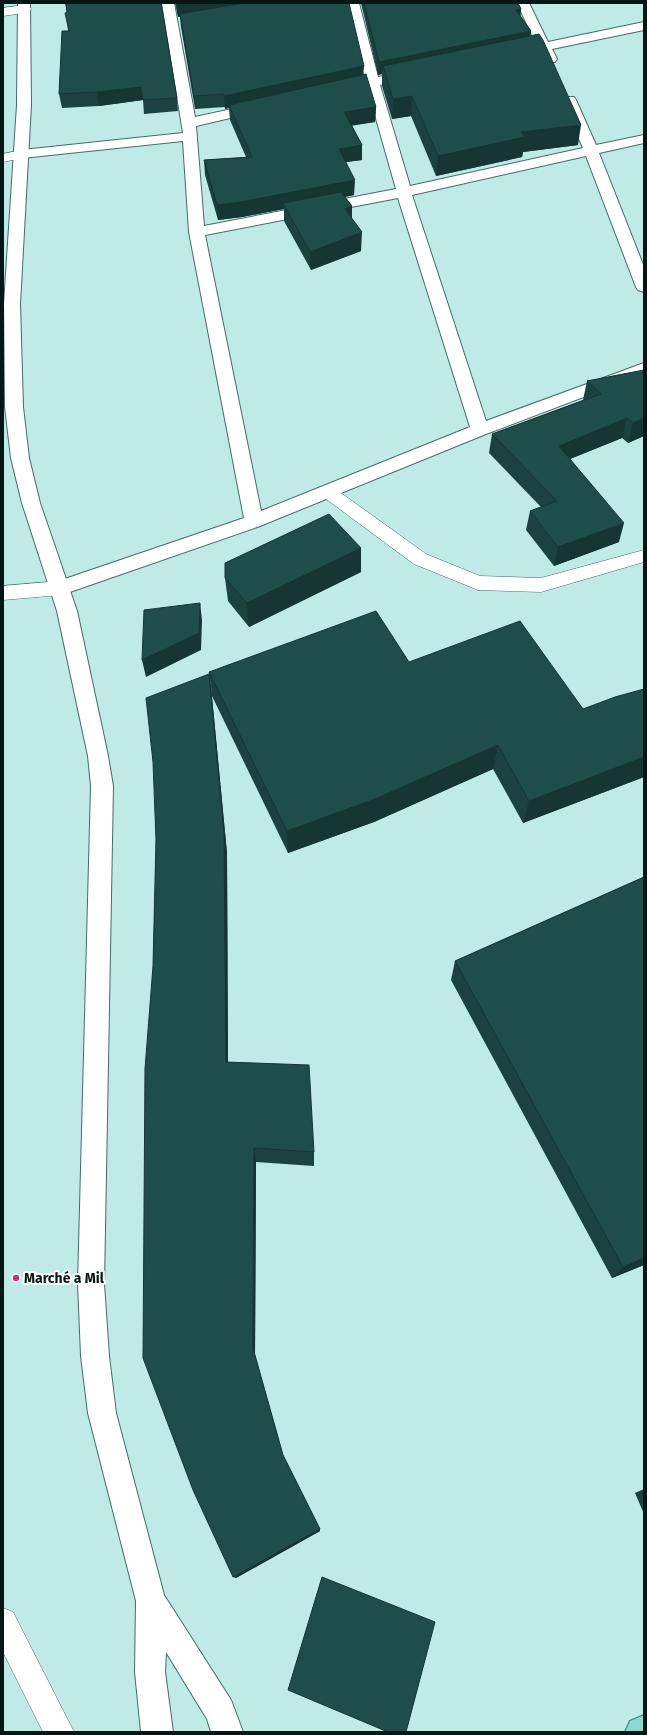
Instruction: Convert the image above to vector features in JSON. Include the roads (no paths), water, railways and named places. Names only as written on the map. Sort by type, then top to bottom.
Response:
[{"type":"street","points":[[168,3],[190,129],[197,232],[254,521]]},
{"type":"street","points":[[353,3],[372,82],[404,192],[480,430]]},
{"type":"street","points":[[523,3],[557,74]]},
{"type":"street","points":[[24,6],[24,105],[12,156],[8,305],[14,406],[20,458],[31,503],[60,588],[98,756],[102,786],[91,1284],[95,1356],[102,1414],[151,1601],[150,1672],[158,1732]]},
{"type":"street","points":[[171,24],[186,21]]},
{"type":"street","points":[[505,54],[644,26]]},
{"type":"street","points":[[326,92],[427,70]]},
{"type":"street","points":[[563,88],[591,150],[644,287]]},
{"type":"street","points":[[12,156],[190,129],[273,104]]},
{"type":"street","points":[[197,232],[404,192],[644,139]]},
{"type":"street","points":[[60,588],[254,521],[480,430],[644,368]]},
{"type":"street","points":[[151,1601],[220,1711],[228,1732]]},
{"type":"lane","points":[[3,12],[24,6]]},
{"type":"lane","points":[[328,492],[420,559],[478,583],[541,585],[644,556]]},
{"type":"lane","points":[[3,593],[60,588]]},
{"type":"lane","points":[[3,1622],[59,1732]]},
{"type":"place","name":"Marché a Mil","points":[[16,1278]]}]
